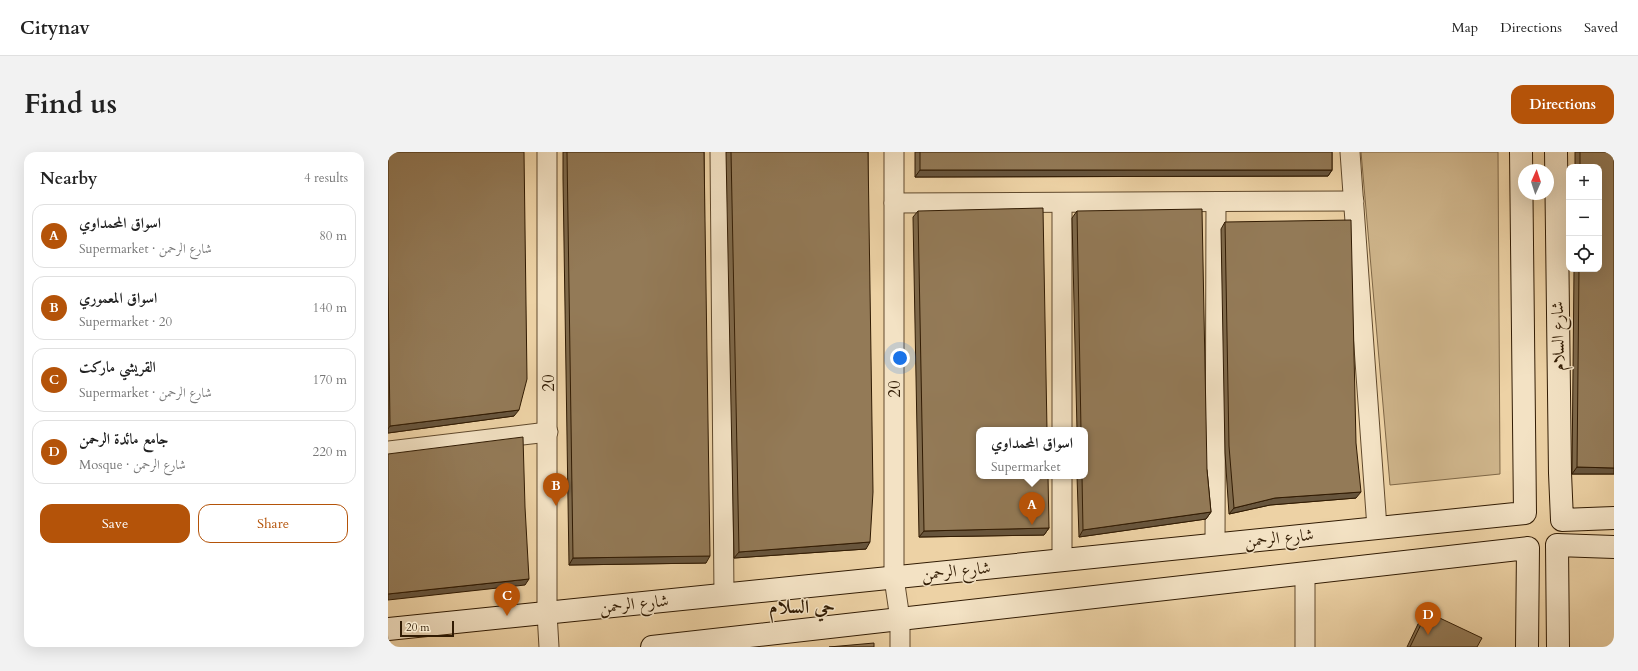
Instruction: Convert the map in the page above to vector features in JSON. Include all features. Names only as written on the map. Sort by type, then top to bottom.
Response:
[{"type":"street","name":"20","points":[[547,152],[548,432],[546,613],[549,647]]},
{"type":"street","points":[[720,152],[724,595]]},
{"type":"street","name":"20","points":[[894,152],[894,578],[900,619]]},
{"type":"street","points":[[1350,152],[1377,528]]},
{"type":"street","name":"شارع السلام","points":[[1521,152],[1526,474],[1525,513]]},
{"type":"street","name":"شارع السلام","points":[[1556,152],[1560,473],[1562,520]]},
{"type":"street","points":[[894,203],[1354,201]]},
{"type":"street","points":[[1216,202],[1216,545]]},
{"type":"street","points":[[1062,203],[1062,427]]},
{"type":"street","points":[[388,451],[548,432]]},
{"type":"street","points":[[1526,474],[1529,481],[1543,487],[1550,485],[1556,480],[1560,473]]},
{"type":"street","points":[[1062,479],[1062,560]]},
{"type":"street","points":[[1528,647],[1528,548],[1519,535],[1520,520],[1525,513],[1537,507],[1545,506],[1558,514],[1562,520],[1564,533],[1557,545],[1558,647]]},
{"type":"street","name":"شارع الرحمن","points":[[388,629],[1525,513]]},
{"type":"street","points":[[1562,520],[1614,518]]},
{"type":"street","points":[[652,647],[724,643],[900,619],[1528,548],[1543,552],[1557,545],[1614,547]]},
{"type":"street","points":[[1528,572],[1535,561],[1542,559],[1549,561],[1557,572]]},
{"type":"street","points":[[1305,573],[1305,647]]},
{"type":"street","points":[[900,619],[900,647]]},
{"type":"shaded area","points":[[1361,152],[1498,152],[1500,474],[1390,485]]},
{"type":"building","points":[[388,152],[524,152],[527,379],[519,410],[390,426]]},
{"type":"building","points":[[567,152],[704,152],[710,556],[573,558]]},
{"type":"building","points":[[731,152],[868,152],[873,492],[870,542],[739,552]]},
{"type":"building","points":[[920,152],[1332,152],[1332,170],[920,170]]},
{"type":"building","points":[[1580,152],[1614,152],[1614,468],[1577,467],[1579,272],[1602,272],[1602,164],[1580,164]]},
{"type":"building","points":[[1043,208],[1047,427],[976,427],[976,479],[1048,479],[1049,528],[924,531],[918,211]]},
{"type":"building","points":[[1202,209],[1207,470],[1211,512],[1083,530],[1082,479],[1088,479],[1088,427],[1081,427],[1077,211]]},
{"type":"building","points":[[1351,220],[1356,443],[1361,492],[1275,498],[1234,508],[1229,446],[1225,222]]},
{"type":"building","points":[[523,437],[529,579],[388,594],[388,454]]},
{"type":"building","points":[[1427,612],[1482,638],[1477,647],[1410,647]]},
{"type":"building","points":[[874,643],[874,647],[829,647]]},
{"type":"place","name":"اسواق المعموري","points":[[556,506]]},
{"type":"place","name":"اسواق المحمداوي","points":[[1032,525]]},
{"type":"place","name":"القريشي ماركت","points":[[507,616]]},
{"type":"place","name":"جامع مائدة الرحمن","points":[[1428,635]]},
{"type":"district","name":"حي السلام","points":[[802,607]]}]
